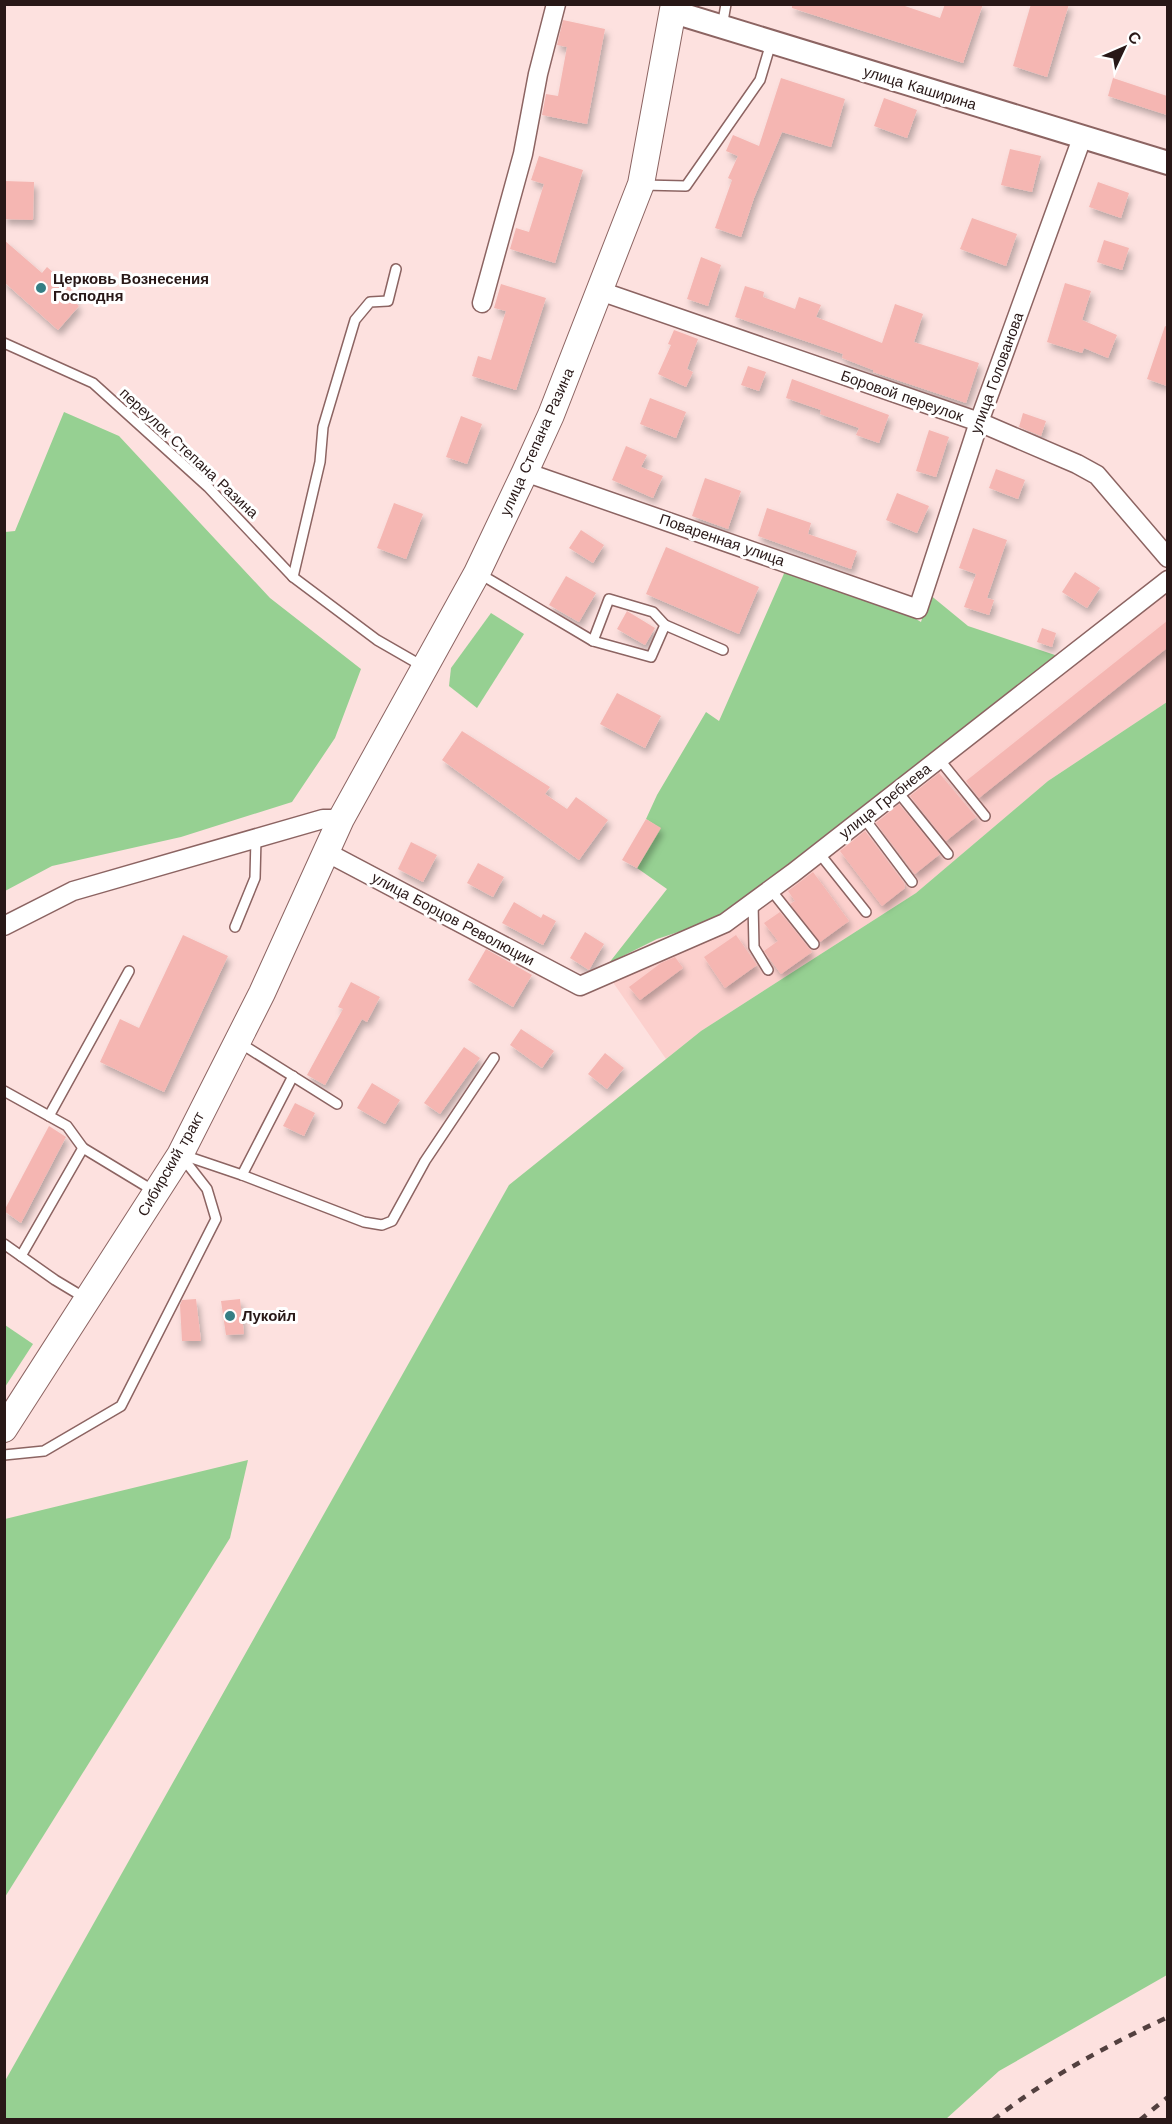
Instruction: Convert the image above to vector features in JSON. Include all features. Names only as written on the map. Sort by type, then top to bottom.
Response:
[{"type":"main road","name":"улица Степана Разина","points":[[326,852],[341,819],[426,669],[477,573],[552,415],[641,184],[674,8]]},
{"type":"main road","name":"Сибирский тракт","points":[[4,1430],[180,1155],[238,1041],[326,852]]},
{"type":"street","points":[[482,303],[523,154],[538,74],[556,4]]},
{"type":"street","name":"улица Каширина","points":[[674,8],[722,27],[1167,163]]},
{"type":"street","name":"улица Голованова","points":[[918,609],[979,422],[1082,138]]},
{"type":"street","name":"Боровой переулок","points":[[600,291],[979,422],[1097,475],[1167,558]]},
{"type":"street","name":"Поваренная улица","points":[[525,472],[918,609]]},
{"type":"street","name":"улица Гребнева","points":[[580,986],[725,923],[898,792],[1167,580]]},
{"type":"street","points":[[4,926],[73,891],[323,819],[341,819]]},
{"type":"street","name":"улица Борцов Революции","points":[[326,852],[580,986]]},
{"type":"lane","points":[[722,27],[726,4]]},
{"type":"lane","points":[[641,184],[686,186],[760,80],[771,42]]},
{"type":"lane","points":[[293,577],[320,462],[323,427],[355,320],[370,302],[388,301],[396,269]]},
{"type":"lane","name":"переулок Степана Разина","points":[[4,343],[93,383],[208,488],[293,577],[377,640],[426,669]]},
{"type":"lane","points":[[477,573],[593,640],[651,657],[665,626]]},
{"type":"lane","points":[[593,640],[609,599],[653,612],[665,626],[723,650]]},
{"type":"lane","points":[[939,759],[986,816]]},
{"type":"lane","points":[[898,792],[948,854]]},
{"type":"lane","points":[[864,818],[912,882]]},
{"type":"lane","points":[[234,927],[255,878],[256,838]]},
{"type":"lane","points":[[819,853],[866,912]]},
{"type":"lane","points":[[771,890],[814,944]]},
{"type":"lane","points":[[753,903],[754,947],[768,970]]},
{"type":"lane","points":[[49,1116],[129,970]]},
{"type":"lane","points":[[238,1041],[337,1104]]},
{"type":"lane","points":[[180,1155],[242,1175],[364,1222],[382,1225],[392,1221],[425,1161],[494,1058]]},
{"type":"lane","points":[[242,1175],[293,1076]]},
{"type":"lane","points":[[4,1091],[66,1126],[83,1148],[156,1192]]},
{"type":"lane","points":[[21,1256],[83,1148]]},
{"type":"lane","points":[[4,1455],[44,1451],[120,1406],[216,1219],[207,1189],[180,1155]]},
{"type":"lane","points":[[4,1244],[88,1299]]},
{"type":"shaded area","points":[[1167,588],[1167,702],[1048,781],[916,893],[701,1031],[666,1059],[610,978],[725,928]]},
{"type":"green space","points":[[64,412],[119,436],[270,598],[361,669],[335,738],[292,802],[181,837],[52,866],[5,891],[5,532],[15,531]]},
{"type":"green space","points":[[786,569],[906,613],[921,622],[929,594],[968,626],[1058,656],[724,917],[657,939],[609,963],[667,889],[637,868],[660,828],[646,819],[657,795],[706,712],[719,721]]},
{"type":"green space","points":[[491,613],[524,634],[477,708],[449,686],[451,668]]},
{"type":"green space","points":[[1167,702],[1167,1975],[999,2071],[946,2119],[5,2119],[5,2081],[509,1185],[701,1031],[916,893],[1048,781]]},
{"type":"green space","points":[[5,1325],[33,1344],[5,1387]]},
{"type":"green space","points":[[248,1460],[230,1538],[5,1897],[5,1519]]},
{"type":"building","points":[[792,4],[899,4],[940,18],[945,4],[983,4],[963,63],[792,8]]},
{"type":"building","points":[[1031,4],[1069,4],[1047,77],[1013,66]]},
{"type":"building","points":[[563,20],[605,29],[587,124],[542,115],[546,94],[558,96],[567,47],[557,45]]},
{"type":"building","points":[[781,78],[845,99],[831,147],[782,132],[754,198],[741,237],[715,228],[732,180],[728,178],[738,156],[726,151],[733,135],[759,146]]},
{"type":"building","points":[[1113,78],[1167,96],[1167,115],[1108,96]]},
{"type":"building","points":[[884,98],[917,110],[907,138],[874,126]]},
{"type":"building","points":[[1010,149],[1041,156],[1032,192],[1001,185]]},
{"type":"building","points":[[539,156],[583,170],[555,263],[510,249],[516,228],[529,232],[544,184],[531,180]]},
{"type":"building","points":[[4,181],[34,182],[33,220],[4,219]]},
{"type":"building","points":[[1098,182],[1129,193],[1121,218],[1089,207]]},
{"type":"building","points":[[972,218],[1017,234],[1006,266],[960,249]]},
{"type":"building","name":"Церковь Вознесения Господня","points":[[4,240],[42,273],[47,267],[77,293],[72,300],[79,306],[58,330],[4,282]]},
{"type":"building","points":[[1104,240],[1129,248],[1122,270],[1097,262]]},
{"type":"building","points":[[701,257],[721,265],[708,306],[687,299]]},
{"type":"building","points":[[1065,283],[1091,291],[1082,320],[1117,335],[1108,358],[1084,348],[1082,353],[1047,342]]},
{"type":"building","points":[[501,284],[546,298],[516,390],[472,376],[478,356],[491,360],[506,311],[494,308]]},
{"type":"building","points":[[745,286],[764,292],[763,297],[795,309],[799,297],[821,305],[816,317],[882,343],[895,304],[923,314],[914,342],[979,363],[966,403],[873,372],[873,370],[842,358],[843,354],[735,317]]},
{"type":"building","points":[[1165,326],[1167,327],[1167,386],[1147,379]]},
{"type":"building","points":[[674,330],[698,339],[687,369],[693,372],[686,387],[658,374],[671,345],[668,344]]},
{"type":"building","points":[[748,366],[766,372],[759,391],[741,385]]},
{"type":"building","points":[[792,379],[889,415],[879,443],[856,435],[859,428],[820,414],[821,410],[786,398]]},
{"type":"building","points":[[650,398],[686,412],[676,438],[640,424]]},
{"type":"building","points":[[1023,413],[1046,421],[1041,436],[1019,427]]},
{"type":"building","points":[[461,416],[482,424],[467,464],[446,457]]},
{"type":"building","points":[[929,430],[949,437],[936,477],[916,471]]},
{"type":"building","points":[[626,446],[647,455],[641,467],[663,476],[653,498],[612,480]]},
{"type":"building","points":[[996,469],[1025,480],[1018,499],[989,488]]},
{"type":"building","points":[[705,478],[741,491],[728,529],[692,516]]},
{"type":"building","points":[[897,493],[929,506],[917,533],[886,520]]},
{"type":"building","points":[[394,503],[423,514],[406,559],[377,548]]},
{"type":"building","points":[[767,508],[811,523],[808,534],[857,551],[851,569],[758,536]]},
{"type":"building","points":[[973,528],[1007,540],[987,598],[994,600],[989,615],[964,607],[976,574],[959,568]]},
{"type":"building","points":[[581,530],[604,545],[593,563],[569,548]]},
{"type":"building","points":[[666,547],[759,587],[739,634],[646,594]]},
{"type":"building","points":[[1075,572],[1100,588],[1087,608],[1062,592]]},
{"type":"building","points":[[566,576],[596,593],[579,622],[549,605]]},
{"type":"building","points":[[627,611],[655,628],[645,645],[617,629]]},
{"type":"building","points":[[1167,621],[1167,648],[979,798],[966,781]]},
{"type":"building","points":[[1042,628],[1056,633],[1052,647],[1037,642]]},
{"type":"building","points":[[617,693],[661,716],[645,748],[600,724]]},
{"type":"building","points":[[462,731],[550,787],[545,794],[567,809],[576,797],[608,820],[579,860],[442,760]]},
{"type":"building","points":[[939,773],[976,817],[946,841],[910,796]]},
{"type":"building","points":[[899,804],[940,854],[915,874],[876,823]]},
{"type":"building","points":[[646,819],[661,828],[637,868],[622,860]]},
{"type":"building","points":[[865,831],[904,883],[905,888],[882,906],[840,851]]},
{"type":"building","points":[[411,842],[437,855],[423,882],[398,869]]},
{"type":"building","points":[[478,863],[504,877],[493,897],[467,883]]},
{"type":"building","points":[[813,872],[849,921],[820,942],[790,904],[795,901],[788,891]]},
{"type":"building","points":[[514,902],[541,918],[543,914],[556,921],[543,945],[502,923]]},
{"type":"building","points":[[780,912],[812,952],[781,974],[764,951],[778,941],[764,923]]},
{"type":"building","points":[[585,932],[604,944],[589,970],[570,958]]},
{"type":"building","points":[[183,935],[228,956],[164,1092],[100,1062],[120,1019],[139,1028]]},
{"type":"building","points":[[736,935],[757,965],[725,988],[704,957]]},
{"type":"building","points":[[486,949],[532,975],[513,1007],[468,980]]},
{"type":"building","points":[[675,957],[683,968],[640,1000],[629,987],[661,963]]},
{"type":"building","points":[[351,982],[380,997],[367,1022],[362,1019],[325,1085],[307,1075],[343,1009],[338,1007]]},
{"type":"building","points":[[521,1029],[554,1051],[542,1068],[510,1045]]},
{"type":"building","points":[[464,1047],[480,1058],[440,1114],[424,1103]]},
{"type":"building","points":[[605,1053],[624,1068],[607,1089],[588,1074]]},
{"type":"building","points":[[372,1083],[400,1100],[385,1124],[357,1108]]},
{"type":"building","points":[[295,1103],[315,1113],[304,1136],[283,1126]]},
{"type":"building","points":[[49,1126],[66,1137],[21,1223],[4,1211]]},
{"type":"building","points":[[196,1299],[201,1341],[182,1341],[180,1305],[182,1300]]},
{"type":"building","points":[[240,1299],[244,1334],[226,1335],[221,1301]]},
{"type":"railway","points":[[993,2120],[1034,2090],[1078,2064],[1168,2017]]},
{"type":"railway","points":[[1140,2120],[1168,2097]]},
{"type":"place","name":"Церковь Вознесения Господня","points":[[41,288]]},
{"type":"place","name":"Лукойл","points":[[230,1316]]}]
